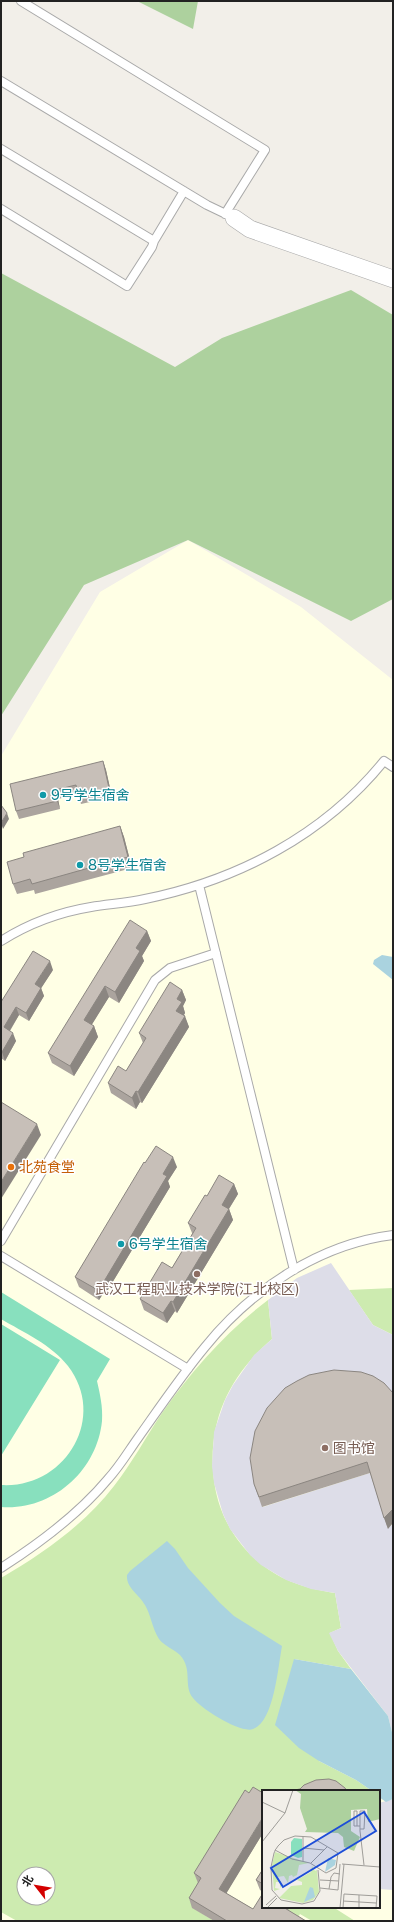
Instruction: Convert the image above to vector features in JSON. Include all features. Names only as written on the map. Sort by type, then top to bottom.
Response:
[{"type":"street","points":[[230,216],[250,228],[393,280]]},
{"type":"lane","points":[[1,81],[184,191],[230,216],[265,150],[20,1]]},
{"type":"lane","points":[[1,149],[154,241]]},
{"type":"lane","points":[[1,209],[127,286],[152,247],[154,241],[184,191]]},
{"type":"lane","points":[[1,941],[36,922],[72,911],[157,897],[199,885],[241,870],[289,845],[331,815],[368,782],[384,761],[393,768]]},
{"type":"lane","points":[[199,885],[294,1270]]},
{"type":"lane","points":[[1,1241],[155,980],[170,968],[216,953]]},
{"type":"lane","points":[[1,1568],[60,1526],[92,1497],[124,1459],[188,1369],[222,1327],[241,1309],[294,1270],[339,1248],[377,1237],[393,1235]]},
{"type":"lane","points":[[1,1256],[188,1369]]},
{"type":"shaded area","name":"武汉工程职业技术学院(江北校区)","points":[[188,540],[301,607],[393,680],[393,1921],[1,1921],[1,756],[100,592]]},
{"type":"shaded area","points":[[331,1263],[373,1325],[393,1335],[393,1399],[255,1482],[263,1507],[370,1473],[388,1528],[393,1524],[393,1736],[388,1716],[338,1651],[329,1633],[341,1628],[335,1593],[311,1589],[286,1580],[261,1565],[250,1555],[230,1529],[223,1514],[214,1483],[212,1466],[214,1432],[225,1400],[233,1385],[254,1355],[272,1339],[268,1300],[297,1278]]},
{"type":"shaded area","points":[[393,1799],[393,1890],[380,1889],[380,1803]]},
{"type":"green space","points":[[137,1],[198,1],[193,29]]},
{"type":"green space","points":[[1,273],[175,367],[222,338],[351,290],[393,315],[393,599],[351,621],[188,540],[84,585],[1,716]]},
{"type":"green space","points":[[393,1288],[393,1335],[373,1325],[349,1290]]},
{"type":"green space","points":[[1,1292],[110,1359],[97,1381],[102,1406],[102,1421],[98,1439],[91,1456],[81,1471],[69,1484],[54,1495],[38,1502],[20,1507],[1,1507],[1,1485],[24,1483],[44,1475],[61,1463],[74,1446],[81,1428],[83,1407],[79,1386],[68,1366],[61,1358],[46,1345],[1,1319]]},
{"type":"green space","points":[[268,1300],[272,1339],[256,1354],[232,1387],[223,1405],[217,1424],[213,1444],[213,1465],[217,1498],[230,1529],[251,1555],[260,1563],[277,1575],[296,1583],[335,1593],[341,1628],[330,1633],[338,1651],[351,1669],[294,1659],[319,1761],[356,1780],[371,1790],[262,1790],[262,1803],[193,1908],[214,1921],[17,1921],[1,1912],[1,1578],[62,1538],[102,1500],[121,1477],[173,1397],[224,1338]]},
{"type":"green space","points":[[1,1324],[60,1360],[1,1456]]},
{"type":"green space","points":[[289,1908],[335,1908],[355,1921],[312,1921],[300,1914],[296,1921],[281,1921]]},
{"type":"water","points":[[382,955],[393,957],[393,980],[373,964],[374,960]]},
{"type":"water","points":[[167,1541],[175,1549],[188,1568],[234,1616],[282,1646],[277,1680],[270,1705],[266,1716],[260,1724],[253,1729],[247,1730],[240,1728],[221,1719],[204,1708],[193,1698],[190,1693],[184,1660],[178,1653],[159,1639],[145,1605],[127,1580],[127,1575],[130,1571]]},
{"type":"water","points":[[294,1659],[351,1669],[388,1716],[393,1736],[393,1799],[386,1802],[380,1798],[380,1790],[371,1790],[356,1780],[319,1761],[299,1748],[275,1725]]},
{"type":"building","name":"9号学生宿舍","points":[[103,761],[109,788],[78,796],[76,785],[55,790],[57,801],[16,811],[10,784]]},
{"type":"building","points":[[1,805],[7,813],[1,823]]},
{"type":"building","name":"8号学生宿舍","points":[[120,826],[128,857],[32,884],[30,879],[13,884],[7,862],[24,857],[23,853]]},
{"type":"building","points":[[130,920],[147,931],[136,948],[140,951],[115,992],[105,986],[84,1020],[94,1026],[70,1066],[48,1053]]},
{"type":"building","points":[[33,951],[50,961],[35,984],[41,988],[26,1013],[16,1007],[4,1027],[13,1033],[1,1052],[1,1002]]},
{"type":"building","points":[[170,982],[182,990],[177,999],[182,1002],[176,1011],[185,1016],[138,1092],[136,1091],[132,1098],[108,1083],[118,1066],[126,1071],[146,1038],[139,1033]]},
{"type":"building","name":"北苑食堂","points":[[1,1102],[37,1124],[1,1182]]},
{"type":"building","name":"6号学生宿舍","points":[[156,1146],[173,1157],[163,1174],[167,1176],[103,1283],[100,1281],[96,1289],[75,1277],[144,1162],[145,1163]]},
{"type":"building","points":[[219,1175],[234,1184],[222,1205],[229,1209],[173,1302],[171,1301],[163,1313],[140,1299],[162,1262],[172,1268],[196,1228],[188,1223],[205,1195],[207,1196]]},
{"type":"building","name":"图书馆","points":[[334,1370],[361,1372],[373,1376],[384,1383],[393,1393],[393,1509],[384,1518],[367,1462],[259,1497],[254,1484],[250,1458],[255,1431],[267,1408],[285,1388],[297,1381],[309,1375]]},
{"type":"building","points":[[329,1779],[336,1781],[346,1790],[294,1790],[300,1789],[304,1785],[316,1780]]},
{"type":"building","points":[[253,1787],[262,1792],[262,1819],[219,1889],[253,1909],[262,1895],[262,1908],[285,1908],[306,1921],[227,1921],[189,1898],[201,1878],[194,1873],[245,1790],[249,1793]]},
{"type":"building","points":[[262,1871],[262,1883],[256,1880]]},
{"type":"place","name":"9号学生宿舍","points":[[43,795]]},
{"type":"place","name":"8号学生宿舍","points":[[80,865]]},
{"type":"place","name":"北苑食堂","points":[[11,1167]]},
{"type":"place","name":"6号学生宿舍","points":[[121,1244]]},
{"type":"place","name":"武汉工程职业技术学院(江北校区)","points":[[197,1274]]},
{"type":"place","name":"图书馆","points":[[325,1448]]}]
